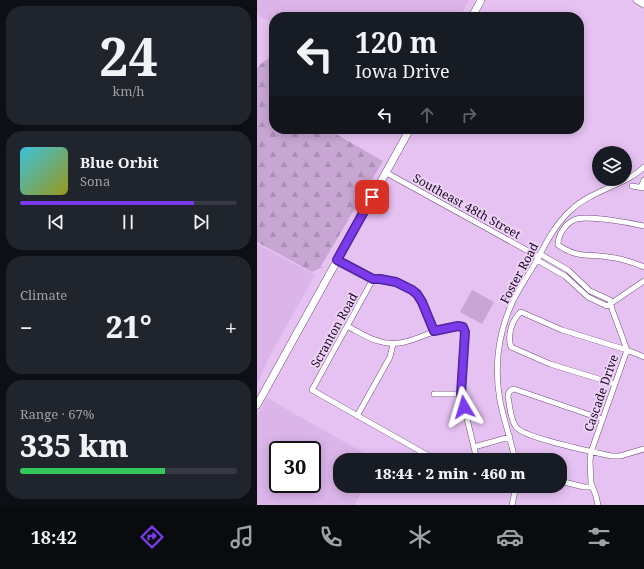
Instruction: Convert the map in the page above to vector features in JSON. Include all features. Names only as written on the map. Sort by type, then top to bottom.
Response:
[{"type":"main road","points":[[475,12],[481,0]]},
{"type":"main road","points":[[637,0],[644,4]]},
{"type":"main road","points":[[257,405],[407,134]]},
{"type":"street","name":"Foster Road","points":[[513,453],[505,422],[498,385],[498,347],[513,301],[549,238],[571,210],[591,196],[623,181],[644,167]]},
{"type":"street","name":"Southeast 48th Street","points":[[385,172],[539,257],[568,270],[591,291],[610,300],[611,304]]},
{"type":"street","points":[[632,186],[643,188],[644,180]]},
{"type":"street","points":[[644,226],[584,218],[574,220],[561,233],[558,240],[558,245],[572,253],[623,259],[644,267]]},
{"type":"street","points":[[337,260],[373,279],[396,282],[417,294],[422,302],[434,331]]},
{"type":"street","name":"Scranton Road","points":[[357,416],[312,390],[373,279]]},
{"type":"street","points":[[611,304],[644,281]]},
{"type":"street","name":"Cascade Drive","points":[[598,505],[596,496],[591,487],[591,452],[627,350],[611,304]]},
{"type":"street","points":[[615,384],[550,364],[511,347],[509,336],[517,315],[521,312],[562,330],[627,350],[644,357]]},
{"type":"street","points":[[347,326],[379,342],[393,344],[408,342],[434,331],[458,326],[463,327],[465,332],[461,394],[475,453]]},
{"type":"street","points":[[393,344],[390,357],[357,416],[423,453]]},
{"type":"street","points":[[602,419],[514,389],[509,391],[508,397],[514,424],[518,429],[538,438],[591,452],[615,456],[644,449]]},
{"type":"street","points":[[434,394],[461,394]]},
{"type":"street","points":[[474,447],[510,437]]},
{"type":"street","points":[[567,483],[584,487],[591,487]]},
{"type":"street","points":[[512,505],[515,493]]},
{"type":"shaded area","points":[[257,0],[469,0],[463,12],[269,12],[269,21],[257,14]]},
{"type":"shaded area","points":[[257,244],[315,275],[268,359],[257,384]]},
{"type":"shaded area","points":[[267,398],[364,453],[333,453],[333,493],[361,493],[355,505],[257,505],[257,416]]},
{"type":"green space","points":[[269,58],[269,134],[336,134],[383,161],[321,266],[323,267],[312,272],[257,242],[257,68]]},
{"type":"green space","points":[[472,290],[494,302],[482,324],[460,312]]},
{"type":"route","points":[[372,197],[337,260],[373,279],[396,282],[412,290],[417,294],[422,302],[434,331],[458,326],[463,327],[465,332],[461,394],[464,407]]}]
